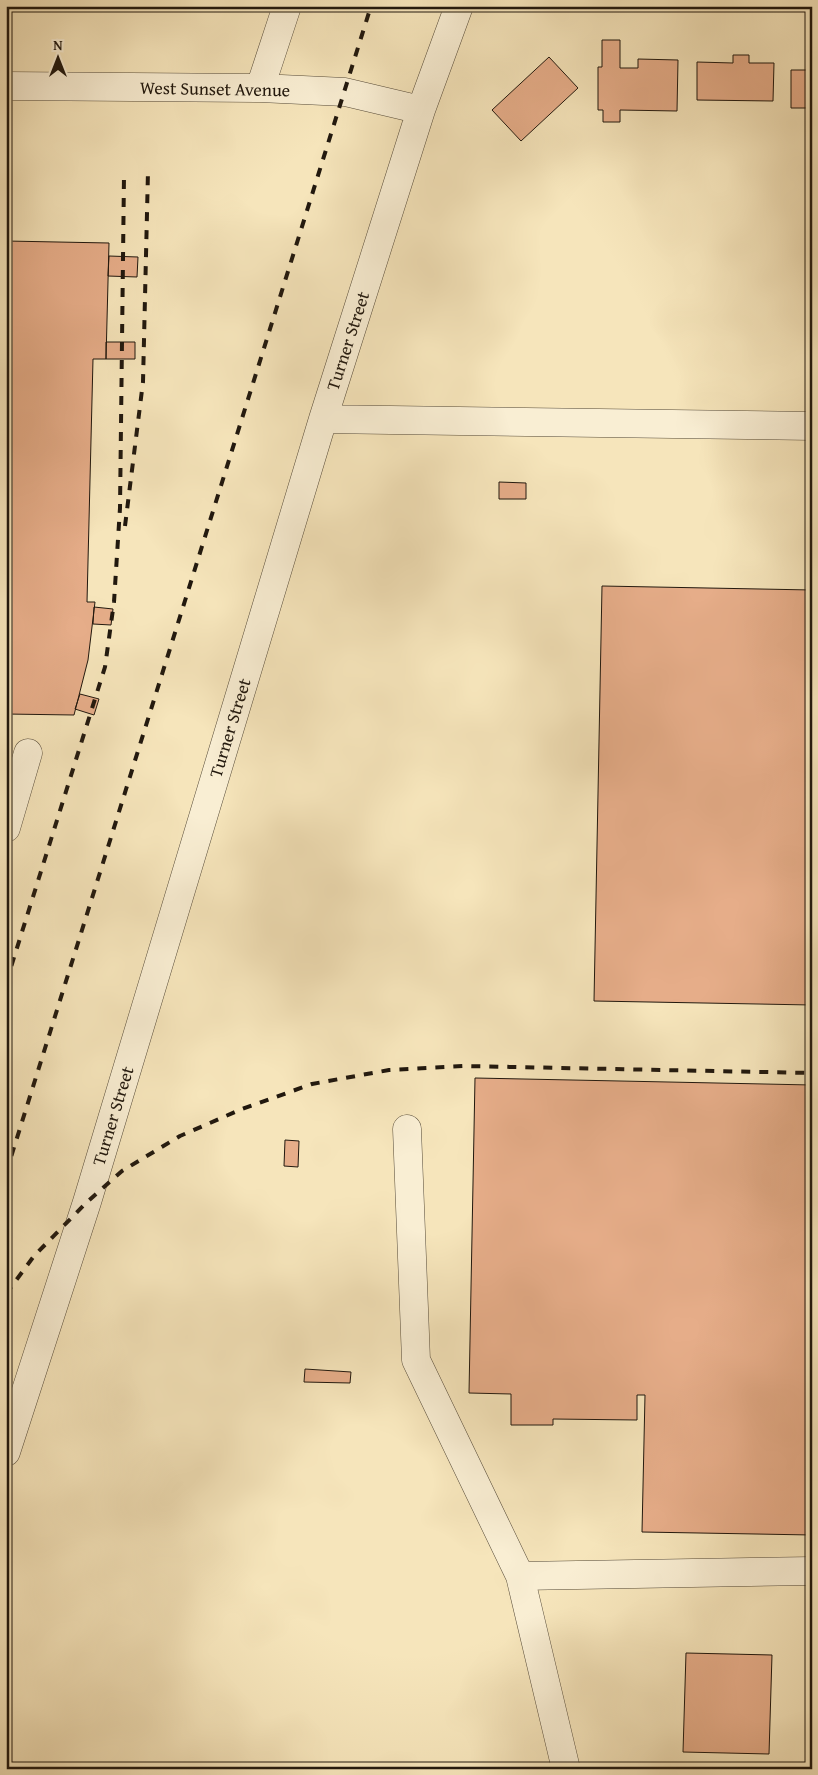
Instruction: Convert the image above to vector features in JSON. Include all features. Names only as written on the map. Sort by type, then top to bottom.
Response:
[{"type":"street","points":[[260,88],[287,6]]},
{"type":"street","name":"Turner Street","points":[[6,1452],[90,1193],[323,419],[421,110],[459,6]]},
{"type":"street","name":"West Sunset Avenue","points":[[6,86],[260,88],[345,92],[421,110]]},
{"type":"street","points":[[323,419],[812,426]]},
{"type":"street","points":[[6,828],[28,753]]},
{"type":"street","points":[[407,1129],[416,1360],[520,1576],[566,1769]]},
{"type":"street","points":[[520,1576],[812,1571]]},
{"type":"building","points":[[602,40],[620,40],[620,68],[638,68],[638,59],[678,60],[677,111],[620,110],[620,122],[603,122],[603,110],[598,110],[598,67],[602,67]]},
{"type":"building","points":[[733,55],[749,55],[749,63],[774,63],[773,101],[697,100],[697,62],[733,63]]},
{"type":"building","points":[[549,57],[578,88],[521,141],[492,110]]},
{"type":"building","points":[[808,65],[812,65],[812,108],[791,108],[791,70],[808,70]]},
{"type":"building","points":[[6,241],[109,243],[106,359],[93,359],[87,602],[95,602],[88,660],[74,715],[6,714]]},
{"type":"building","points":[[109,256],[138,257],[137,277],[108,276]]},
{"type":"building","points":[[106,342],[135,342],[135,359],[106,359]]},
{"type":"building","points":[[499,482],[526,483],[526,499],[499,499]]},
{"type":"building","points":[[602,586],[812,590],[812,1005],[594,1001]]},
{"type":"building","points":[[94,607],[113,609],[111,625],[93,624]]},
{"type":"building","points":[[80,694],[99,699],[94,715],[75,709]]},
{"type":"building","points":[[475,1078],[812,1085],[812,1535],[642,1532],[645,1395],[637,1395],[637,1420],[553,1419],[553,1425],[511,1425],[511,1394],[469,1393]]},
{"type":"building","points":[[285,1140],[299,1141],[298,1167],[284,1166]]},
{"type":"building","points":[[305,1369],[351,1372],[350,1383],[304,1382]]},
{"type":"building","points":[[686,1653],[772,1655],[769,1754],[683,1752]]},
{"type":"railway","points":[[6,1173],[371,6]]},
{"type":"railway","points":[[125,526],[143,382],[148,171]]},
{"type":"railway","points":[[6,983],[105,667],[114,602],[120,508],[124,175]]},
{"type":"railway","points":[[6,1294],[34,1256],[87,1202],[122,1171],[180,1136],[242,1109],[312,1084],[389,1070],[464,1066],[812,1073]]}]
